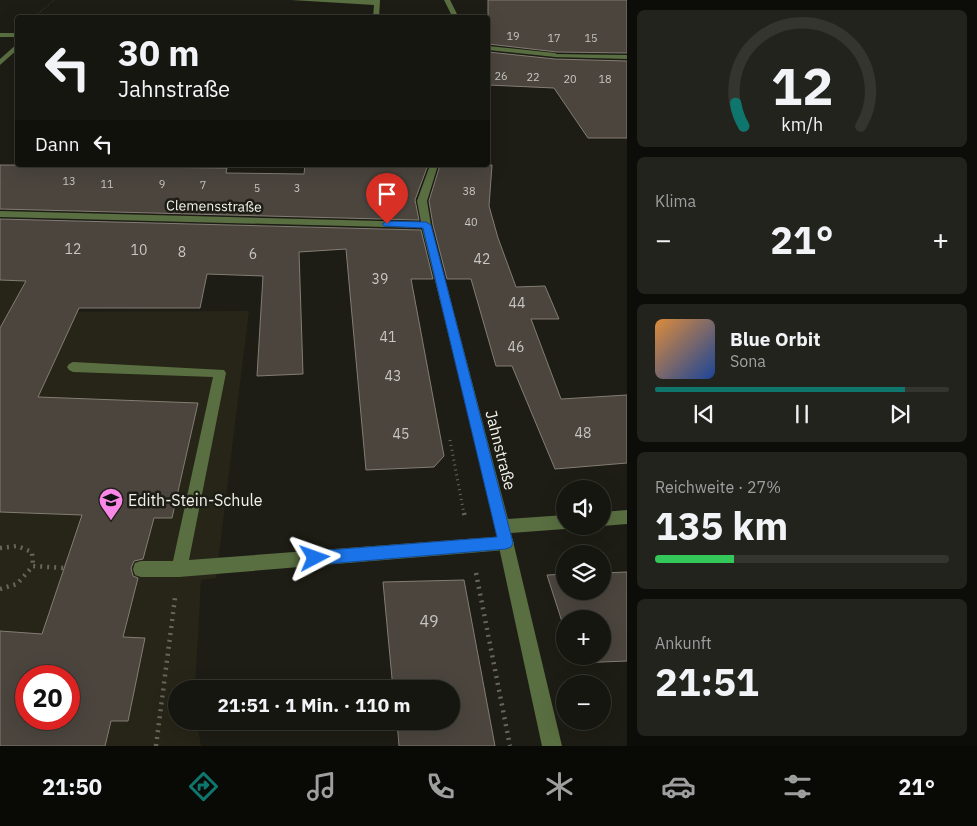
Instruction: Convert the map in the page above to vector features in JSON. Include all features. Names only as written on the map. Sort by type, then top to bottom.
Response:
[{"type":"street","points":[[294,0],[377,1],[376,15]]},
{"type":"street","points":[[447,0],[454,15]]},
{"type":"street","points":[[0,35],[15,36]]},
{"type":"street","points":[[0,62],[15,48]]},
{"type":"street","points":[[490,52],[523,58],[555,55],[627,57]]},
{"type":"street","name":"Jahnstraße","points":[[433,167],[422,201],[426,225],[506,543],[552,746]]},
{"type":"street","name":"Clemensstraße","points":[[0,214],[426,225]]},
{"type":"street","points":[[73,367],[220,373],[179,568]]},
{"type":"street","points":[[611,518],[627,517]]},
{"type":"street","points":[[502,527],[556,523]]},
{"type":"street","points":[[141,569],[179,568],[506,543]]},
{"type":"path","points":[[36,15],[54,0]]},
{"type":"path","points":[[448,430],[510,746]]},
{"type":"path","points":[[0,548],[17,546],[32,552],[33,566],[17,584],[0,589]]},
{"type":"path","points":[[33,566],[64,568]]},
{"type":"path","points":[[156,746],[179,568]]},
{"type":"shaded area","name":"Edith-Stein-Schule","points":[[0,239],[49,240],[10,312],[249,311],[216,578],[201,580],[195,680],[168,680],[168,730],[198,730],[201,746],[0,746]]},
{"type":"building","points":[[488,0],[627,0],[627,53],[557,52],[490,44],[490,15],[488,15]]},
{"type":"building","points":[[490,52],[555,59],[627,61],[627,138],[588,138],[554,88],[490,85]]},
{"type":"building","points":[[0,165],[15,165],[15,167],[227,168],[226,173],[304,174],[305,167],[427,167],[415,200],[419,220],[0,209]]},
{"type":"building","points":[[492,165],[489,206],[498,238],[516,287],[545,286],[559,319],[531,319],[561,399],[627,395],[627,463],[555,469],[512,366],[496,366],[471,279],[447,279],[429,201],[439,167],[490,167]]},
{"type":"building","points":[[0,219],[421,230],[433,279],[411,279],[444,456],[434,467],[366,470],[346,249],[299,252],[303,374],[257,376],[263,276],[207,274],[200,308],[79,308],[38,397],[198,403],[172,518],[154,518],[143,559],[134,561],[131,568],[133,576],[138,578],[123,637],[145,638],[128,721],[111,721],[105,746],[0,746],[0,631],[42,634],[82,515],[0,512],[0,328],[26,281],[0,280]]},
{"type":"building","points":[[627,572],[627,661],[611,662],[611,610],[558,610],[547,575],[556,574],[556,600],[611,600],[611,573]]},
{"type":"building","points":[[464,580],[495,746],[399,746],[398,730],[460,730],[460,680],[392,680],[383,582]]},
{"type":"place","name":"Edith-Stein-Schule","points":[[111,521]]},
{"type":"route","points":[[315,558],[506,543],[426,225],[387,224]]}]
